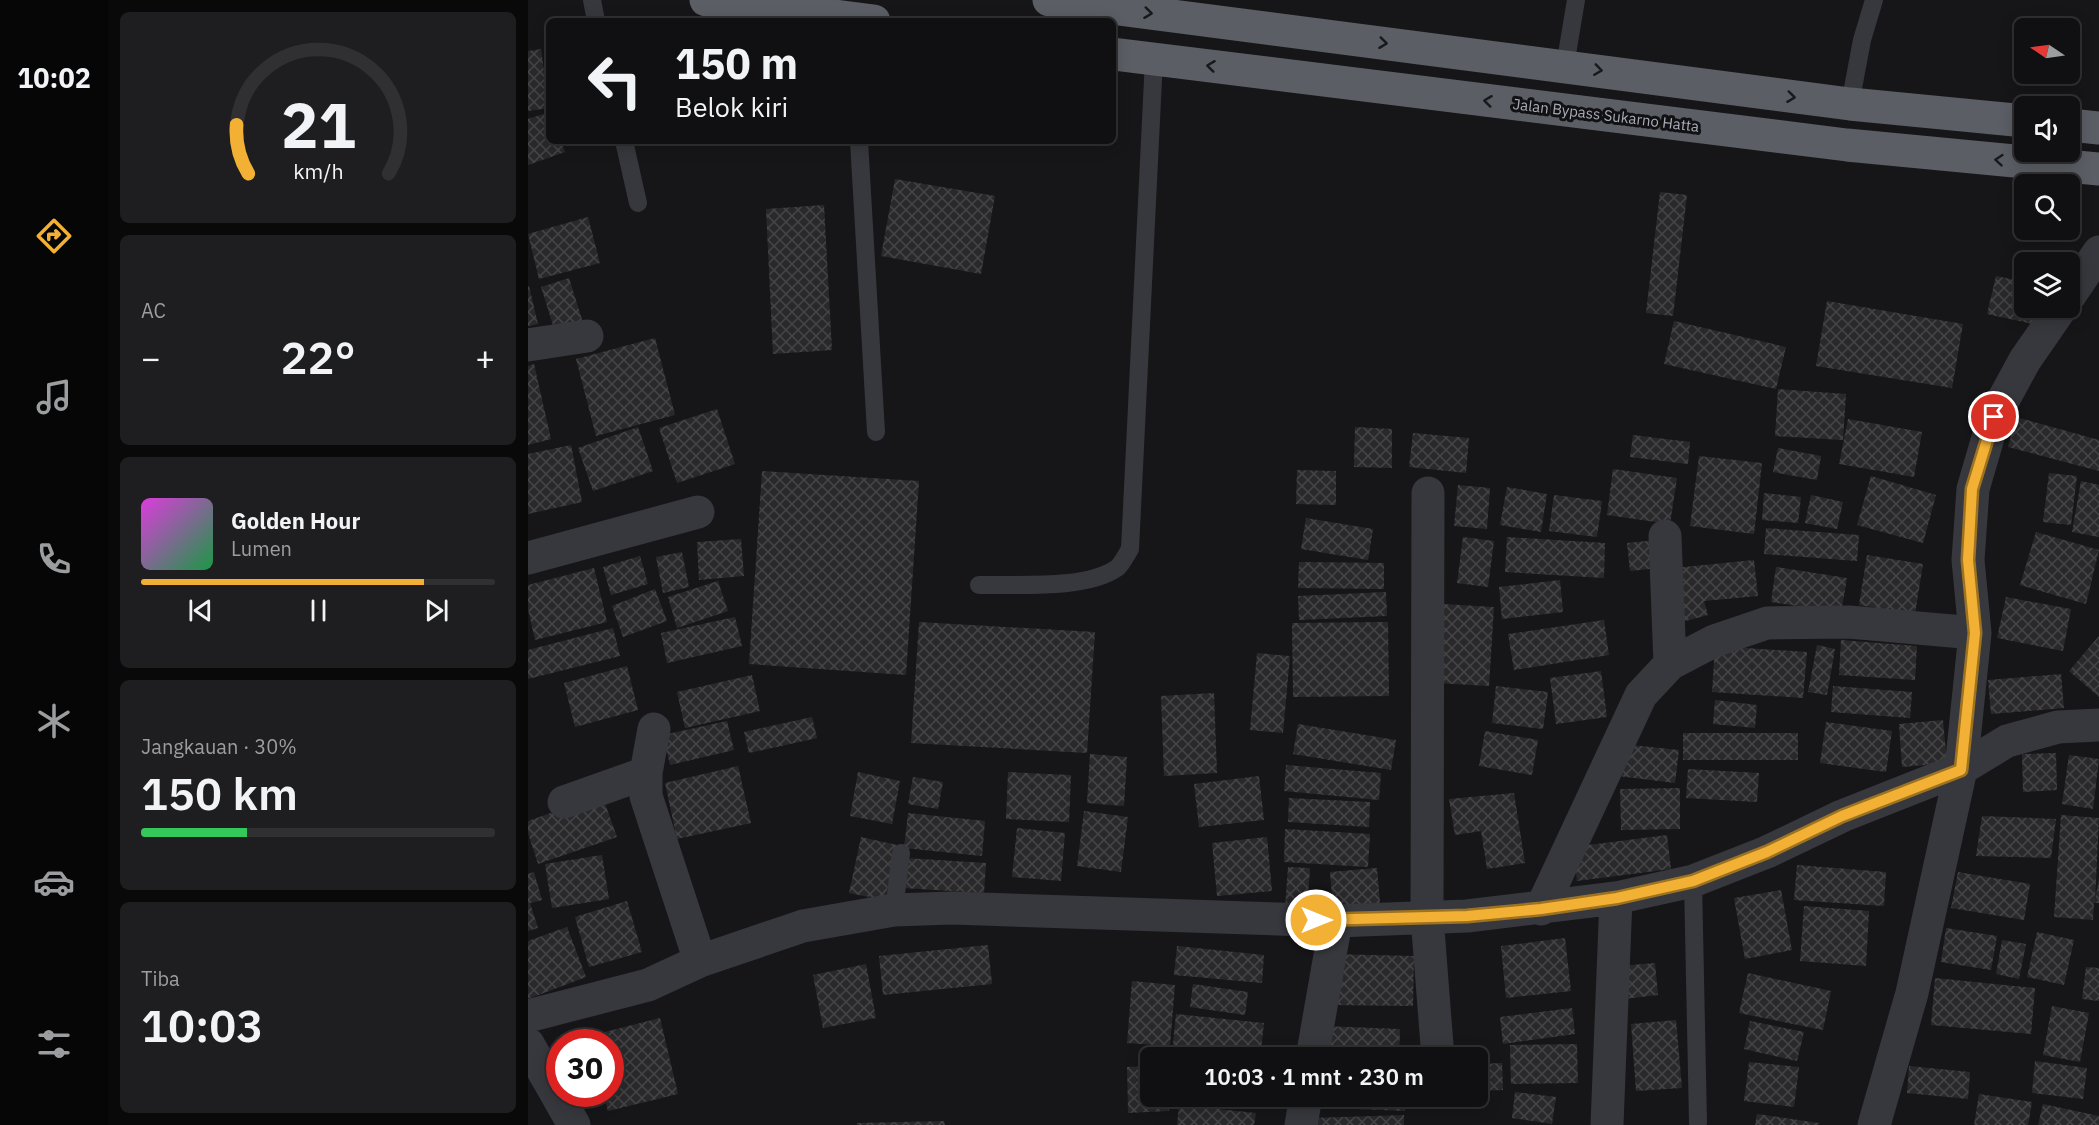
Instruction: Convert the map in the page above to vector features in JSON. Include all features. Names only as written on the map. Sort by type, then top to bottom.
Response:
[{"type":"highway","points":[[706,0],[844,18]]},
{"type":"highway","points":[[1049,0],[1850,104],[2014,120]]},
{"type":"highway","points":[[1249,71],[1269,66],[1276,59],[1280,50],[1272,34],[1254,26]]},
{"type":"highway","points":[[1336,82],[1318,74],[1312,68],[1309,55],[1318,42],[1343,38]]},
{"type":"highway","name":"Jalan Bypass Sukarno Hatta","points":[[1116,54],[1859,146],[2099,169]]},
{"type":"highway","points":[[2080,126],[2099,128]]},
{"type":"street","points":[[2080,280],[2099,252]]},
{"type":"street","points":[[1874,1125],[1912,993],[1961,770],[1975,633],[1968,560],[1972,489],[1994,417],[2025,360],[2054,318]]},
{"type":"street","points":[[528,345],[587,336]]},
{"type":"street","points":[[1428,493],[1427,917],[1437,1047]]},
{"type":"street","points":[[528,558],[698,512]]},
{"type":"street","points":[[1665,536],[1670,664]]},
{"type":"street","points":[[1541,909],[1641,695],[1670,664],[1714,641],[1767,623],[1849,622],[1975,633]]},
{"type":"street","points":[[528,1016],[648,985],[700,961],[803,926],[894,910],[952,908],[1336,921],[1541,909],[1617,898],[1693,881],[1767,852],[1842,816],[1961,770],[2007,741],[2058,728],[2099,725]]},
{"type":"street","points":[[654,729],[646,773],[646,796],[700,961]]},
{"type":"street","points":[[564,802],[646,773]]},
{"type":"street","points":[[1607,1125],[1617,898]]},
{"type":"street","points":[[1314,1047],[1336,921]]},
{"type":"street","points":[[528,1044],[574,1125]]},
{"type":"street","points":[[1301,1125],[1304,1107]]},
{"type":"lane","points":[[592,0],[595,18]]},
{"type":"lane","points":[[1565,66],[1576,0]]},
{"type":"lane","points":[[1850,104],[1862,40],[1874,0]]},
{"type":"lane","points":[[979,585],[1055,583],[1097,578],[1118,567],[1130,549],[1154,59]]},
{"type":"lane","points":[[625,144],[638,203]]},
{"type":"lane","points":[[859,144],[876,432]]},
{"type":"lane","points":[[894,910],[901,853]]},
{"type":"lane","points":[[1693,881],[1698,1122]]},
{"type":"building","points":[[541,49],[546,86],[546,108],[528,111],[528,51]]},
{"type":"building","points":[[546,113],[546,144],[562,144],[565,152],[528,165],[528,119]]},
{"type":"building","points":[[895,179],[995,196],[981,274],[881,256]]},
{"type":"building","points":[[1660,192],[1687,195],[1673,316],[1646,313]]},
{"type":"building","points":[[824,205],[832,350],[773,354],[766,209]]},
{"type":"building","points":[[588,217],[600,263],[539,279],[528,234]]},
{"type":"building","points":[[1996,276],[2014,280],[2014,318],[2048,318],[2046,327],[1987,314]]},
{"type":"building","points":[[569,278],[585,329],[557,338],[541,287]]},
{"type":"building","points":[[528,287],[538,324],[528,326]]},
{"type":"building","points":[[1827,301],[1963,324],[1952,388],[1816,366]]},
{"type":"building","points":[[1674,321],[1786,347],[1776,389],[1664,364]]},
{"type":"building","points":[[655,338],[675,415],[596,436],[576,359]]},
{"type":"building","points":[[534,364],[551,439],[528,445],[528,366]]},
{"type":"building","points":[[1778,389],[1846,394],[1843,440],[1775,436]]},
{"type":"building","points":[[717,409],[735,464],[677,483],[659,428]]},
{"type":"building","points":[[2016,417],[2099,440],[2099,471],[2008,447]]},
{"type":"building","points":[[1848,419],[1922,432],[1914,477],[1839,464]]},
{"type":"building","points":[[638,427],[653,471],[593,491],[578,448]]},
{"type":"building","points":[[1355,427],[1392,429],[1392,468],[1354,467]]},
{"type":"building","points":[[1413,433],[1469,438],[1466,473],[1409,467]]},
{"type":"building","points":[[1633,435],[1690,442],[1688,464],[1630,457]]},
{"type":"building","points":[[571,445],[582,502],[528,514],[528,454]]},
{"type":"building","points":[[1778,448],[1821,456],[1817,480],[1773,472]]},
{"type":"building","points":[[1699,456],[1762,463],[1754,534],[1690,526]]},
{"type":"building","points":[[1613,469],[1677,478],[1670,524],[1607,515]]},
{"type":"building","points":[[1297,470],[1336,471],[1336,505],[1296,504]]},
{"type":"building","points":[[762,471],[919,481],[906,675],[749,664]]},
{"type":"building","points":[[2049,473],[2077,476],[2071,525],[2043,522]]},
{"type":"building","points":[[1871,476],[1936,495],[1923,543],[1857,525]]},
{"type":"building","points":[[2081,481],[2099,485],[2099,537],[2072,532]]},
{"type":"building","points":[[1458,485],[1490,488],[1487,529],[1454,526]]},
{"type":"building","points":[[1507,487],[1547,494],[1541,532],[1500,525]]},
{"type":"building","points":[[1764,493],[1801,497],[1798,523],[1762,520]]},
{"type":"building","points":[[1554,495],[1602,501],[1597,537],[1549,531]]},
{"type":"building","points":[[1811,495],[1843,502],[1837,529],[1805,523]]},
{"type":"building","points":[[1306,518],[1373,529],[1368,560],[1301,549]]},
{"type":"building","points":[[1766,528],[1859,535],[1857,561],[1764,554]]},
{"type":"building","points":[[2036,532],[2099,550],[2086,604],[2020,585]]},
{"type":"building","points":[[1463,537],[1494,541],[1488,587],[1457,583]]},
{"type":"building","points":[[1507,537],[1605,543],[1604,578],[1505,572]]},
{"type":"building","points":[[741,539],[744,576],[699,580],[697,542]]},
{"type":"building","points":[[1656,540],[1659,568],[1630,571],[1627,543]]},
{"type":"building","points":[[682,552],[689,587],[663,593],[656,557]]},
{"type":"building","points":[[1867,555],[1923,564],[1915,614],[1859,605]]},
{"type":"building","points":[[640,556],[648,584],[611,595],[603,567]]},
{"type":"building","points":[[1754,560],[1758,596],[1704,601],[1708,615],[1682,622],[1674,568]]},
{"type":"building","points":[[1299,562],[1384,563],[1384,589],[1298,588]]},
{"type":"building","points":[[1776,567],[1847,578],[1841,613],[1771,602]]},
{"type":"building","points":[[594,568],[607,622],[535,640],[528,609],[528,585]]},
{"type":"building","points":[[1560,580],[1563,612],[1502,619],[1499,587]]},
{"type":"building","points":[[718,581],[728,611],[677,628],[668,597]]},
{"type":"building","points":[[655,589],[667,621],[623,637],[612,606]]},
{"type":"building","points":[[1386,592],[1387,616],[1299,620],[1298,596]]},
{"type":"building","points":[[2006,597],[2071,609],[2063,651],[1997,638]]},
{"type":"building","points":[[1443,604],[1494,607],[1489,686],[1437,683]]},
{"type":"building","points":[[735,617],[742,646],[667,663],[661,633]]},
{"type":"building","points":[[1604,620],[1609,655],[1514,670],[1508,634]]},
{"type":"building","points":[[919,622],[1095,632],[1087,753],[911,743]]},
{"type":"building","points":[[1388,622],[1389,696],[1293,697],[1292,623]]},
{"type":"building","points":[[613,628],[620,656],[528,679],[528,650]]},
{"type":"building","points":[[2099,636],[2099,697],[2069,671]]},
{"type":"building","points":[[1841,640],[1917,646],[1915,680],[1839,675]]},
{"type":"building","points":[[1817,645],[1835,649],[1827,695],[1808,692]]},
{"type":"building","points":[[1715,646],[1807,652],[1803,698],[1712,692]]},
{"type":"building","points":[[1257,653],[1290,656],[1283,733],[1250,730]]},
{"type":"building","points":[[627,666],[638,710],[575,727],[564,683]]},
{"type":"building","points":[[1601,671],[1607,717],[1556,724],[1550,678]]},
{"type":"building","points":[[2061,674],[2064,708],[1991,714],[1988,680]]},
{"type":"building","points":[[752,675],[760,711],[685,728],[677,692]]},
{"type":"building","points":[[1496,686],[1548,692],[1543,729],[1492,723]]},
{"type":"building","points":[[1833,686],[1912,692],[1910,718],[1831,712]]},
{"type":"building","points":[[1214,693],[1217,773],[1164,776],[1161,696]]},
{"type":"building","points":[[1715,700],[1757,705],[1755,728],[1713,724]]},
{"type":"building","points":[[812,717],[817,738],[749,753],[744,732]]},
{"type":"building","points":[[1943,720],[1947,763],[1902,767],[1899,724]]},
{"type":"building","points":[[727,721],[734,750],[670,765],[663,735]]},
{"type":"building","points":[[1826,722],[1892,731],[1886,772],[1820,763]]},
{"type":"building","points":[[1298,724],[1396,740],[1391,770],[1293,754]]},
{"type":"building","points":[[1485,731],[1538,740],[1532,775],[1479,766]]},
{"type":"building","points":[[1683,733],[1798,733],[1798,760],[1683,760]]},
{"type":"building","points":[[1622,744],[1679,750],[1675,783],[1618,776]]},
{"type":"building","points":[[2056,753],[2057,790],[2023,792],[2022,754]]},
{"type":"building","points":[[1090,754],[1127,757],[1124,806],[1087,803]]},
{"type":"building","points":[[2069,755],[2099,759],[2093,809],[2062,804]]},
{"type":"building","points":[[1286,765],[1381,773],[1379,800],[1284,791]]},
{"type":"building","points":[[738,766],[751,823],[677,839],[665,783]]},
{"type":"building","points":[[1688,769],[1759,773],[1757,802],[1686,798]]},
{"type":"building","points":[[858,772],[900,781],[892,824],[850,816]]},
{"type":"building","points":[[1008,772],[1071,775],[1069,822],[1006,819]]},
{"type":"building","points":[[1259,776],[1264,820],[1199,827],[1194,784]]},
{"type":"building","points":[[913,777],[943,782],[938,809],[908,804]]},
{"type":"building","points":[[1680,788],[1680,829],[1621,830],[1620,789]]},
{"type":"building","points":[[1514,793],[1525,863],[1487,869],[1481,831],[1455,835],[1449,799]]},
{"type":"building","points":[[602,795],[617,837],[538,864],[528,833],[528,821]]},
{"type":"building","points":[[1289,798],[1370,802],[1369,827],[1288,822]]},
{"type":"building","points":[[1084,811],[1128,817],[1121,872],[1077,866]]},
{"type":"building","points":[[908,813],[985,821],[982,856],[904,848]]},
{"type":"building","points":[[2061,815],[2099,818],[2095,901],[2099,878],[2099,903],[2094,903],[2093,920],[2054,917]]},
{"type":"building","points":[[1982,816],[2056,819],[2051,858],[1976,856]]},
{"type":"building","points":[[1017,828],[1065,833],[1061,881],[1012,877]]},
{"type":"building","points":[[1285,829],[1370,834],[1368,867],[1284,862]]},
{"type":"building","points":[[1667,835],[1671,869],[1577,881],[1573,847]]},
{"type":"building","points":[[861,837],[897,845],[885,900],[849,893]]},
{"type":"building","points":[[1267,837],[1272,891],[1217,896],[1212,843]]},
{"type":"building","points":[[602,855],[609,899],[552,908],[545,864]]},
{"type":"building","points":[[905,858],[986,863],[984,893],[903,888]]},
{"type":"building","points":[[1797,865],[1886,872],[1884,906],[1794,900]]},
{"type":"building","points":[[1288,867],[1310,868],[1307,909],[1285,908]]},
{"type":"building","points":[[1377,868],[1380,903],[1333,907],[1330,872]]},
{"type":"building","points":[[534,872],[542,900],[530,903],[538,928],[528,931],[528,874]]},
{"type":"building","points":[[1958,872],[2030,884],[2024,920],[1951,908]]},
{"type":"building","points":[[1781,890],[1792,950],[1745,959],[1734,898]]},
{"type":"building","points":[[627,901],[642,952],[589,967],[575,917]]},
{"type":"building","points":[[1804,906],[1869,911],[1866,966],[1800,961]]},
{"type":"building","points":[[567,927],[586,977],[528,999],[528,941]]},
{"type":"building","points":[[1946,928],[1997,936],[1991,970],[1941,962]]},
{"type":"building","points":[[2037,932],[2074,940],[2064,985],[2027,977]]},
{"type":"building","points":[[1565,938],[1571,991],[1506,998],[1501,946]]},
{"type":"building","points":[[2002,940],[2026,944],[2019,979],[1996,974]]},
{"type":"building","points":[[988,945],[992,984],[883,995],[879,956]]},
{"type":"building","points":[[1177,946],[1264,955],[1262,983],[1174,975]]},
{"type":"building","points":[[1330,954],[1414,956],[1413,1006],[1330,1005]]},
{"type":"building","points":[[1655,963],[1658,995],[1624,999],[1620,966]]},
{"type":"building","points":[[866,964],[876,1018],[823,1028],[813,975]]},
{"type":"building","points":[[2086,967],[2099,968],[2099,1001],[2082,999]]},
{"type":"building","points":[[1748,973],[1831,991],[1823,1030],[1739,1013]]},
{"type":"building","points":[[1935,978],[2035,988],[2031,1034],[1931,1025]]},
{"type":"building","points":[[1132,981],[1175,985],[1170,1046],[1127,1043]]},
{"type":"building","points":[[1193,984],[1248,992],[1245,1015],[1190,1007]]},
{"type":"building","points":[[2052,1006],[2089,1013],[2080,1062],[2043,1055]]},
{"type":"building","points":[[1572,1008],[1575,1034],[1503,1044],[1500,1017]]},
{"type":"building","points":[[1176,1014],[1264,1023],[1261,1047],[1173,1047]]},
{"type":"building","points":[[660,1018],[678,1094],[608,1111],[607,1107],[624,1107],[624,1029],[617,1029]]},
{"type":"building","points":[[1676,1020],[1682,1088],[1636,1091],[1631,1024]]},
{"type":"building","points":[[1750,1021],[1804,1032],[1797,1061],[1744,1049]]},
{"type":"building","points":[[1322,1026],[1400,1029],[1399,1047],[1321,1047]]},
{"type":"building","points":[[1577,1044],[1578,1083],[1511,1084],[1510,1045]]},
{"type":"building","points":[[2035,1061],[2087,1068],[2083,1099],[2032,1093]]},
{"type":"building","points":[[1749,1062],[1799,1067],[1794,1107],[1744,1101]]},
{"type":"building","points":[[1502,1063],[1503,1090],[1488,1091],[1488,1064]]},
{"type":"building","points":[[1140,1066],[1140,1107],[1169,1107],[1169,1111],[1128,1113],[1127,1067]]},
{"type":"building","points":[[1909,1066],[1970,1072],[1968,1099],[1907,1093]]},
{"type":"building","points":[[1515,1092],[1556,1097],[1552,1124],[1512,1118]]},
{"type":"building","points":[[1979,1094],[2032,1102],[2028,1125],[1974,1125]]},
{"type":"building","points":[[2043,1104],[2099,1116],[2099,1125],[2038,1125]]},
{"type":"building","points":[[1179,1107],[1256,1113],[1254,1125],[1177,1125]]},
{"type":"building","points":[[1332,1107],[1405,1107],[1405,1111]]},
{"type":"building","points":[[1757,1114],[1819,1123],[1818,1125],[1755,1125]]},
{"type":"building","points":[[1404,1115],[1404,1125],[1311,1125],[1311,1118]]},
{"type":"building","points":[[944,1121],[945,1125],[857,1125],[857,1123]]},
{"type":"route","points":[[1316,920],[1467,916],[1541,909],[1617,898],[1693,881],[1767,852],[1842,816],[1961,770],[1975,633],[1968,560],[1972,489],[1994,417]]}]
